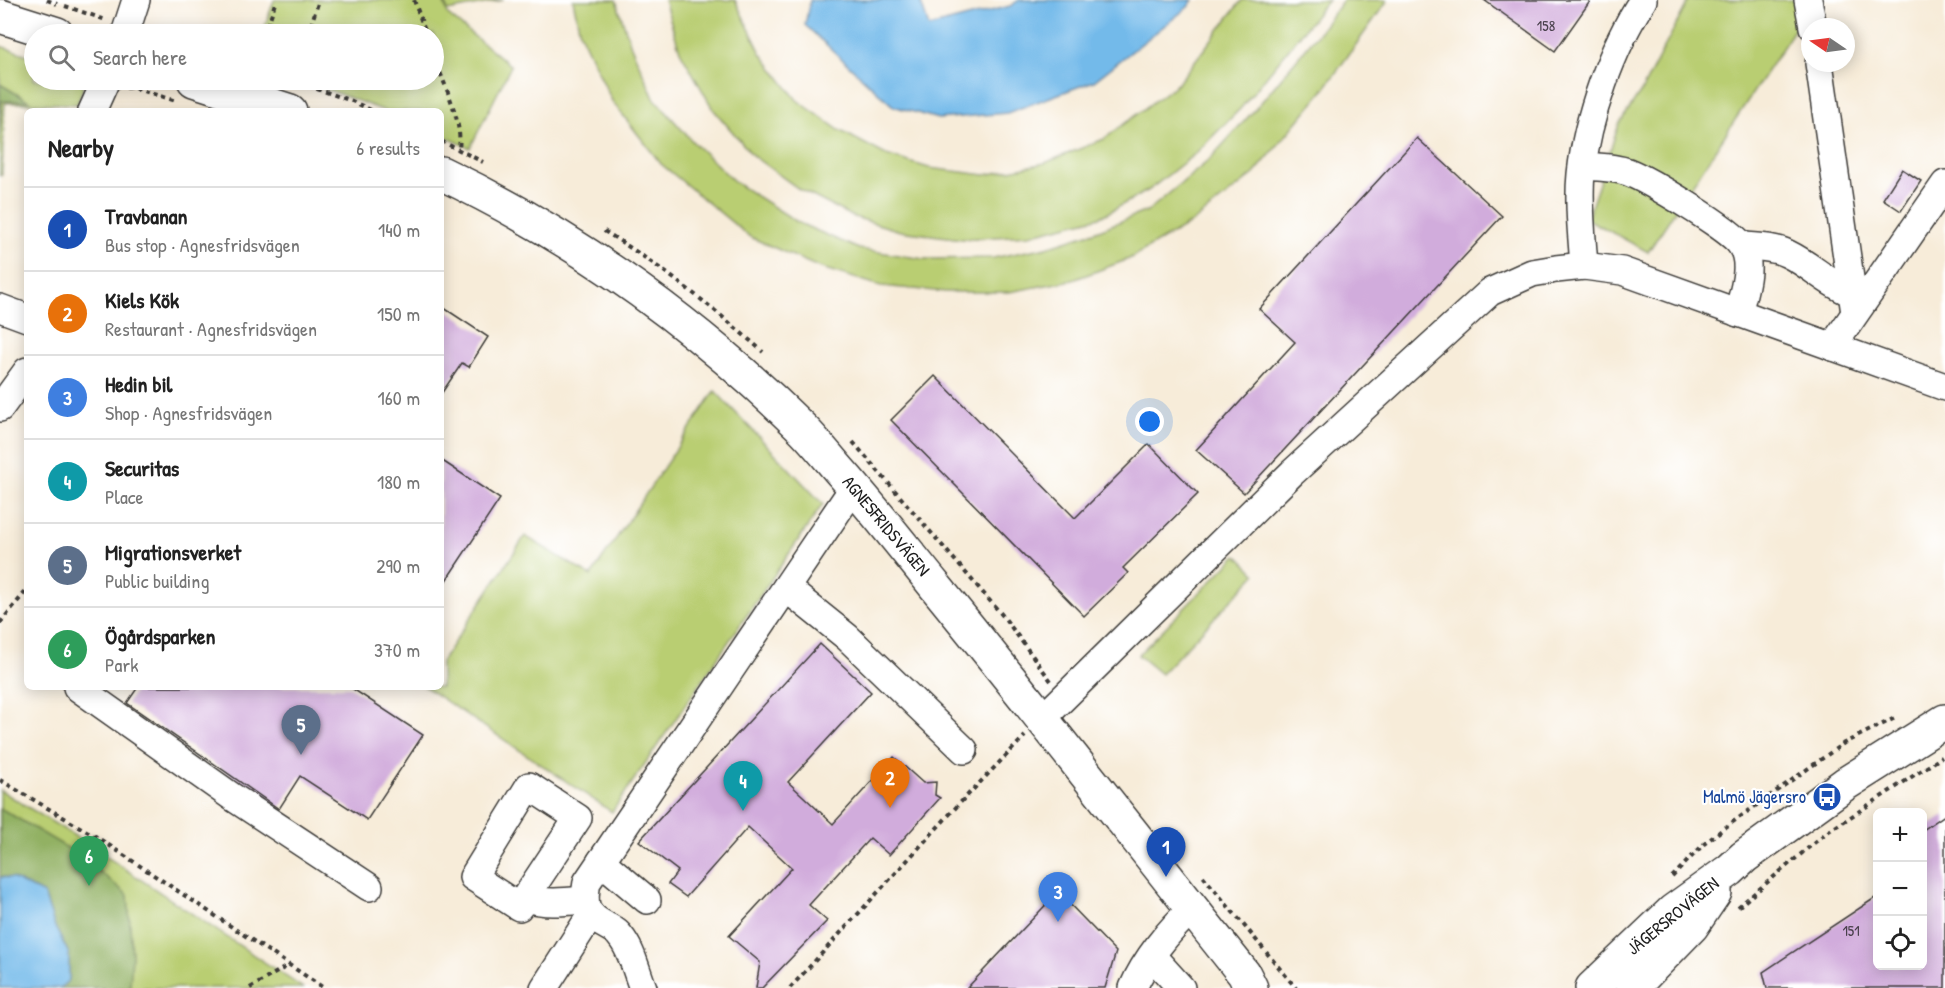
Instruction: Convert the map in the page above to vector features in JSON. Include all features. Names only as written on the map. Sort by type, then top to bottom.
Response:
[{"type":"main road","points":[[0,16],[25,24]]},
{"type":"main road","points":[[187,91],[304,104]]},
{"type":"main road","name":"AGNESFRIDSVÄGEN","points":[[444,175],[549,231],[655,301],[741,371],[804,429],[1042,718],[1252,983]]},
{"type":"main road","name":"JÄGERSROVÄGEN","points":[[1592,988],[1673,911],[1730,870],[1744,857],[1845,784],[1945,721]]},
{"type":"main road","name":"JÄGERSROVÄGEN","points":[[1632,988],[1692,926],[1730,870]]},
{"type":"street","points":[[128,24],[136,0]]},
{"type":"street","points":[[1584,266],[1581,217],[1582,166],[1599,99],[1614,55],[1643,0]]},
{"type":"street","points":[[1808,0],[1811,18]]},
{"type":"street","points":[[1819,72],[1853,303]]},
{"type":"street","points":[[93,108],[102,90]]},
{"type":"street","points":[[1582,166],[1617,169],[1641,178],[1694,209],[1735,238],[1742,246],[1746,261],[1746,281],[1738,313]]},
{"type":"street","points":[[1832,347],[1853,303],[1945,184]]},
{"type":"street","points":[[1742,246],[1774,249],[1786,253],[1833,284],[1853,303]]},
{"type":"street","points":[[1042,718],[1292,473],[1490,292],[1532,273],[1584,266],[1632,275],[1945,387]]},
{"type":"street","points":[[0,308],[24,317]]},
{"type":"street","points":[[0,408],[24,375]]},
{"type":"street","points":[[643,988],[619,934],[594,920],[588,908],[586,882],[854,487]]},
{"type":"street","points":[[786,588],[847,637],[964,750]]},
{"type":"street","points":[[81,690],[231,796],[369,886]]},
{"type":"street","points":[[601,861],[647,900]]},
{"type":"street","points":[[525,898],[588,908]]},
{"type":"street","points":[[544,988],[588,908]]},
{"type":"street","points":[[1133,988],[1152,956],[1176,923],[1192,909]]},
{"type":"street","points":[[1152,956],[1180,988]]},
{"type":"path","points":[[47,0],[108,24]]},
{"type":"path","points":[[268,24],[276,0]]},
{"type":"path","points":[[311,24],[319,0]]},
{"type":"path","points":[[414,0],[422,24]]},
{"type":"path","points":[[444,84],[458,123],[459,148],[444,142]]},
{"type":"path","points":[[169,90],[187,91]]},
{"type":"path","points":[[304,104],[321,90],[366,108]]},
{"type":"path","points":[[0,623],[24,594]]},
{"type":"path","points":[[790,988],[959,804],[1042,718]]},
{"type":"path","points":[[1730,914],[1826,834],[1945,755]]},
{"type":"path","points":[[0,780],[95,836],[324,988]]},
{"type":"path","points":[[250,988],[289,965]]},
{"type":"green space","points":[[274,0],[443,0],[448,15],[511,66],[470,148],[444,136],[444,108],[377,108],[329,90],[444,90],[444,24],[266,24]]},
{"type":"green space","points":[[444,0],[504,0],[448,11]]},
{"type":"green space","points":[[573,0],[616,0],[631,46],[654,98],[693,142],[736,183],[799,223],[859,249],[924,259],[993,258],[1047,247],[1094,232],[1149,210],[1208,161],[1258,106],[1343,0],[1388,0],[1322,92],[1254,174],[1193,222],[1129,259],[1073,280],[1009,292],[946,292],[881,286],[818,267],[750,237],[661,164],[612,101],[580,33]]},
{"type":"green space","points":[[664,0],[735,0],[761,53],[797,100],[839,130],[886,155],[929,168],[985,175],[1045,163],[1104,139],[1178,83],[1242,0],[1328,0],[1241,108],[1196,153],[1149,190],[1100,217],[1029,235],[962,239],[900,231],[851,216],[799,189],[753,156],[713,109],[680,51]]},
{"type":"green space","points":[[1689,0],[1814,0],[1648,252],[1587,219],[1619,124],[1642,90]]},
{"type":"green space","points":[[0,46],[24,54],[24,90],[83,90],[77,104],[5,103],[2,175],[0,176]]},
{"type":"green space","points":[[0,84],[29,101],[2,101],[0,140]]},
{"type":"green space","points":[[715,391],[823,504],[612,812],[429,690],[444,690],[444,658],[525,536],[591,576]]},
{"type":"green space","points":[[1237,555],[1256,574],[1161,674],[1138,655]]},
{"type":"green space","points":[[0,790],[83,841],[303,988],[60,988],[69,980],[0,877]]},
{"type":"green space","points":[[0,808],[78,854],[128,895],[132,955],[130,986],[127,988],[60,988],[69,980],[69,954],[55,927],[44,894],[12,878],[0,877]]},
{"type":"water","points":[[810,0],[920,0],[929,27],[1010,6],[1019,0],[1193,0],[1188,7],[1094,81],[1007,113],[938,119],[893,106],[805,25]]},
{"type":"water","points":[[0,877],[12,878],[44,894],[55,927],[69,954],[69,980],[60,988],[0,988]]},
{"type":"building","points":[[1484,0],[1591,0],[1555,51]]},
{"type":"building","points":[[1417,138],[1502,216],[1244,493],[1196,450],[1295,342],[1259,309]]},
{"type":"building","points":[[1902,169],[1921,181],[1901,211],[1883,199]]},
{"type":"building","points":[[444,308],[488,337],[469,367],[462,363],[444,390]]},
{"type":"building","points":[[935,376],[1075,518],[1149,444],[1198,494],[1123,568],[1128,573],[1084,616],[891,420]]},
{"type":"building","points":[[444,462],[500,499],[444,583]]},
{"type":"building","points":[[820,644],[871,692],[788,782],[833,824],[894,757],[923,783],[936,782],[935,795],[940,798],[889,855],[870,838],[809,905],[827,921],[762,988],[756,988],[760,962],[729,936],[792,868],[748,827],[686,897],[668,884],[678,871],[639,841]]},
{"type":"building","points":[[136,690],[355,690],[423,735],[367,820],[300,776],[279,809],[127,703]]},
{"type":"building","points":[[1945,815],[1945,988],[1767,988],[1763,972],[1873,899],[1873,970],[1927,970],[1927,827]]},
{"type":"building","points":[[1058,892],[1116,952],[1105,988],[967,988]]},
{"type":"place","name":"Migrationsverket","points":[[301,755]]},
{"type":"place","name":"Malmö Jägersro","points":[[1827,797]]},
{"type":"place","name":"Kiels Kök","points":[[890,808]]},
{"type":"place","name":"Securitas","points":[[743,811]]},
{"type":"place","name":"Travbanan","points":[[1166,877]]},
{"type":"place","name":"Ögårdsparken","points":[[89,886]]},
{"type":"place","name":"Hedin bil","points":[[1058,922]]}]
